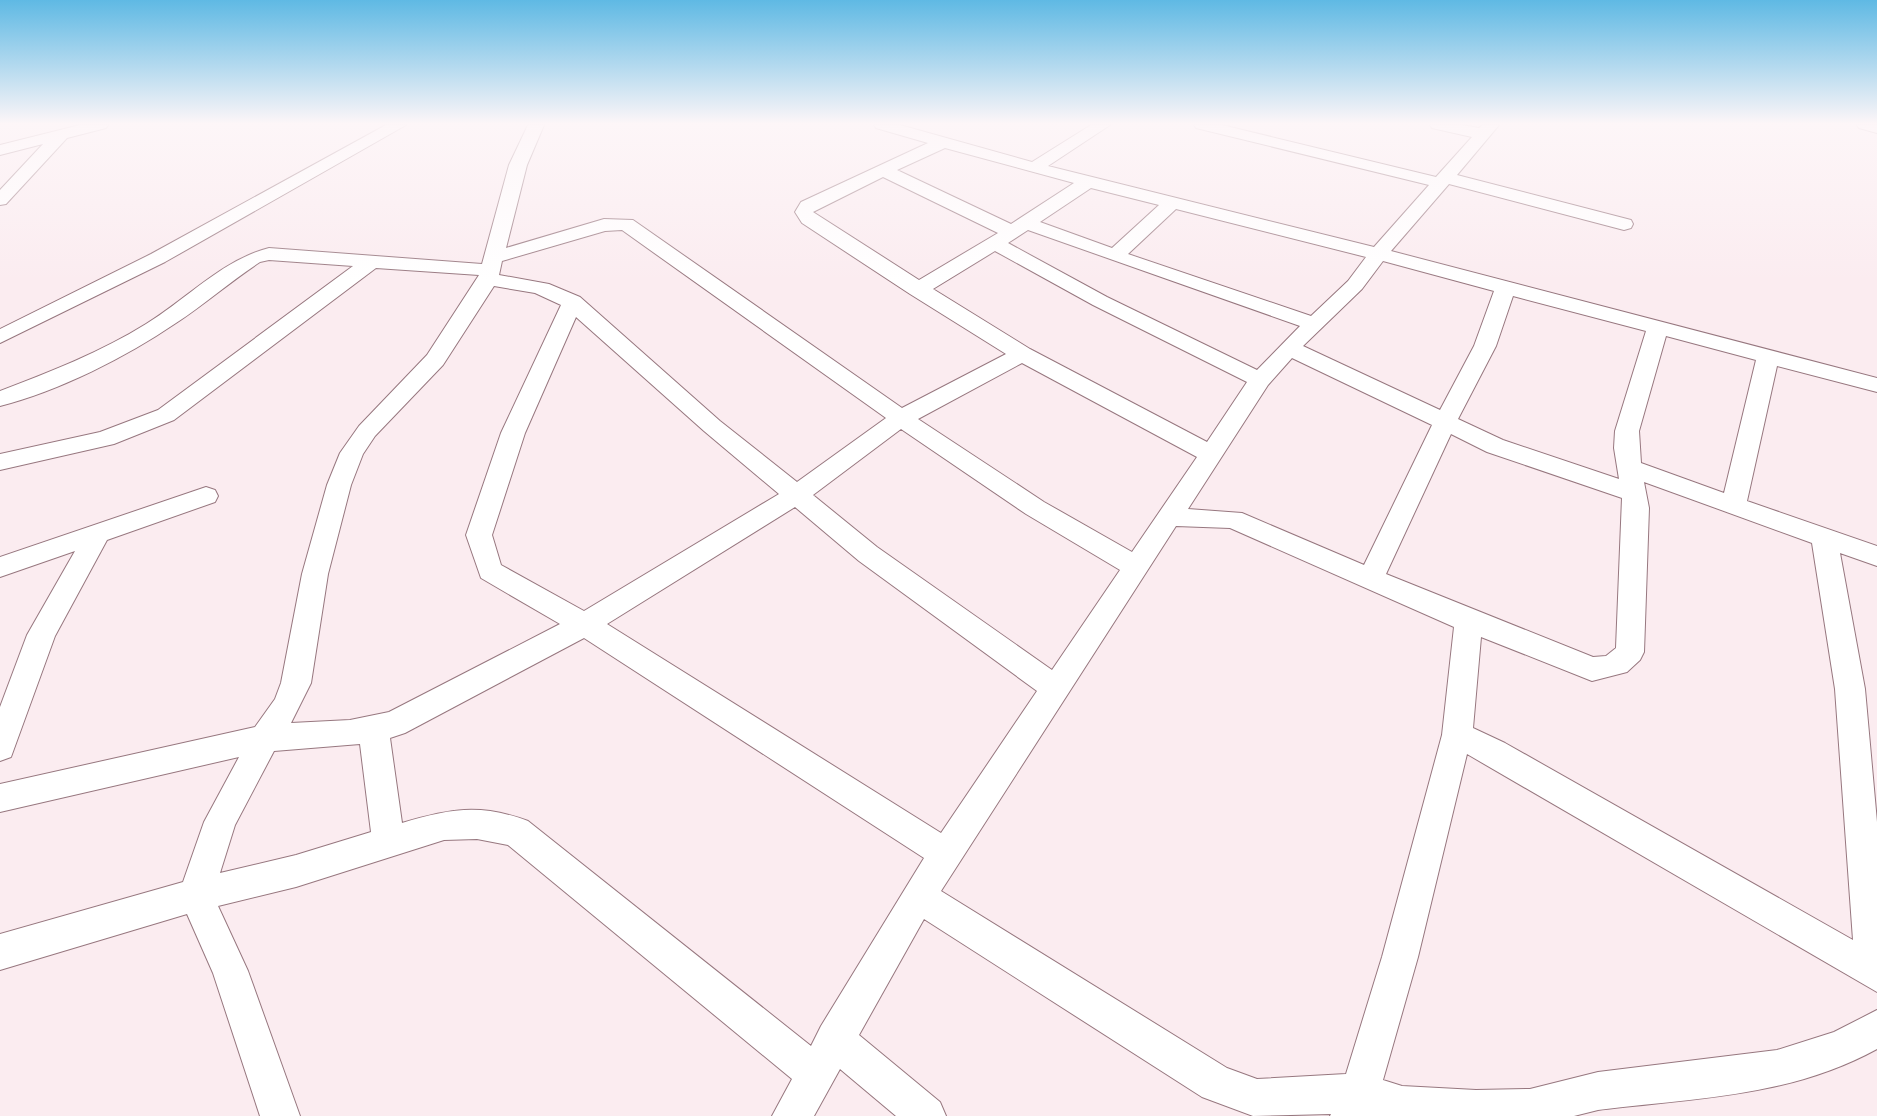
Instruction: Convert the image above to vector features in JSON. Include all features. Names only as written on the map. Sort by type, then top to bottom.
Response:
[{"type":"street","points":[[0,200],[22,177]]},
{"type":"street","points":[[0,337],[169,252],[304,177]]},
{"type":"street","points":[[280,1116],[230,971],[196,895],[220,822],[265,738],[287,705],[296,683],[315,574],[339,485],[352,453],[367,431],[435,359],[492,268],[515,177]]},
{"type":"street","points":[[868,177],[807,206],[804,212],[808,219],[1022,354],[1209,453]]},
{"type":"street","points":[[897,177],[1011,233],[1100,301],[1259,380]]},
{"type":"street","points":[[1069,177],[1378,254],[1877,385]]},
{"type":"street","points":[[1430,177],[1624,224]]},
{"type":"street","points":[[792,1116],[814,1073],[918,896],[1167,517],[1193,484],[1209,453],[1259,380],[1356,285],[1378,254],[1445,177]]},
{"type":"street","points":[[917,290],[1088,182]]},
{"type":"street","points":[[1115,256],[1172,203]]},
{"type":"street","points":[[492,268],[604,225],[626,224],[901,418],[1035,508],[1137,566]]},
{"type":"street","points":[[1011,233],[1115,256],[1315,324]]},
{"type":"street","points":[[0,399],[47,382],[138,337],[170,318],[253,258],[269,254],[492,268],[531,286],[573,300],[587,316],[712,426],[868,554],[1055,688]]},
{"type":"street","points":[[0,462],[119,433],[166,415],[372,261]]},
{"type":"street","points":[[1371,578],[1485,346],[1505,288]]},
{"type":"street","points":[[573,300],[513,433],[479,535],[490,571],[741,720],[947,855]]},
{"type":"street","points":[[1193,484],[1233,519],[1469,621],[1592,669],[1620,664],[1630,652],[1633,630],[1635,493],[1629,468],[1627,431],[1658,327]]},
{"type":"street","points":[[1289,348],[1495,446],[1635,493]]},
{"type":"street","points":[[0,798],[265,738],[374,730],[394,724],[584,625],[796,495],[901,418],[1022,354]]},
{"type":"street","points":[[1734,505],[1768,356]]},
{"type":"street","points":[[1629,468],[1877,556]]},
{"type":"street","points":[[0,567],[206,496]]},
{"type":"street","points":[[1167,517],[1233,519]]},
{"type":"street","points":[[0,748],[41,635],[98,533]]},
{"type":"street","points":[[1824,537],[1850,689],[1875,973]]},
{"type":"street","points":[[1355,1104],[1407,931],[1457,734],[1469,621]]},
{"type":"street","points":[[374,730],[388,841]]},
{"type":"street","points":[[1457,734],[1565,792],[1875,973]]},
{"type":"street","points":[[0,952],[196,895],[296,871],[444,825],[477,824],[516,832],[814,1073]]},
{"type":"street","points":[[918,896],[1216,1083],[1257,1098],[1410,1110],[1437,1105],[1485,1111],[1522,1110],[1596,1092],[1715,1080],[1791,1067],[1847,1048],[1877,1029]]},
{"type":"street","points":[[834,1039],[926,1116]]}]
